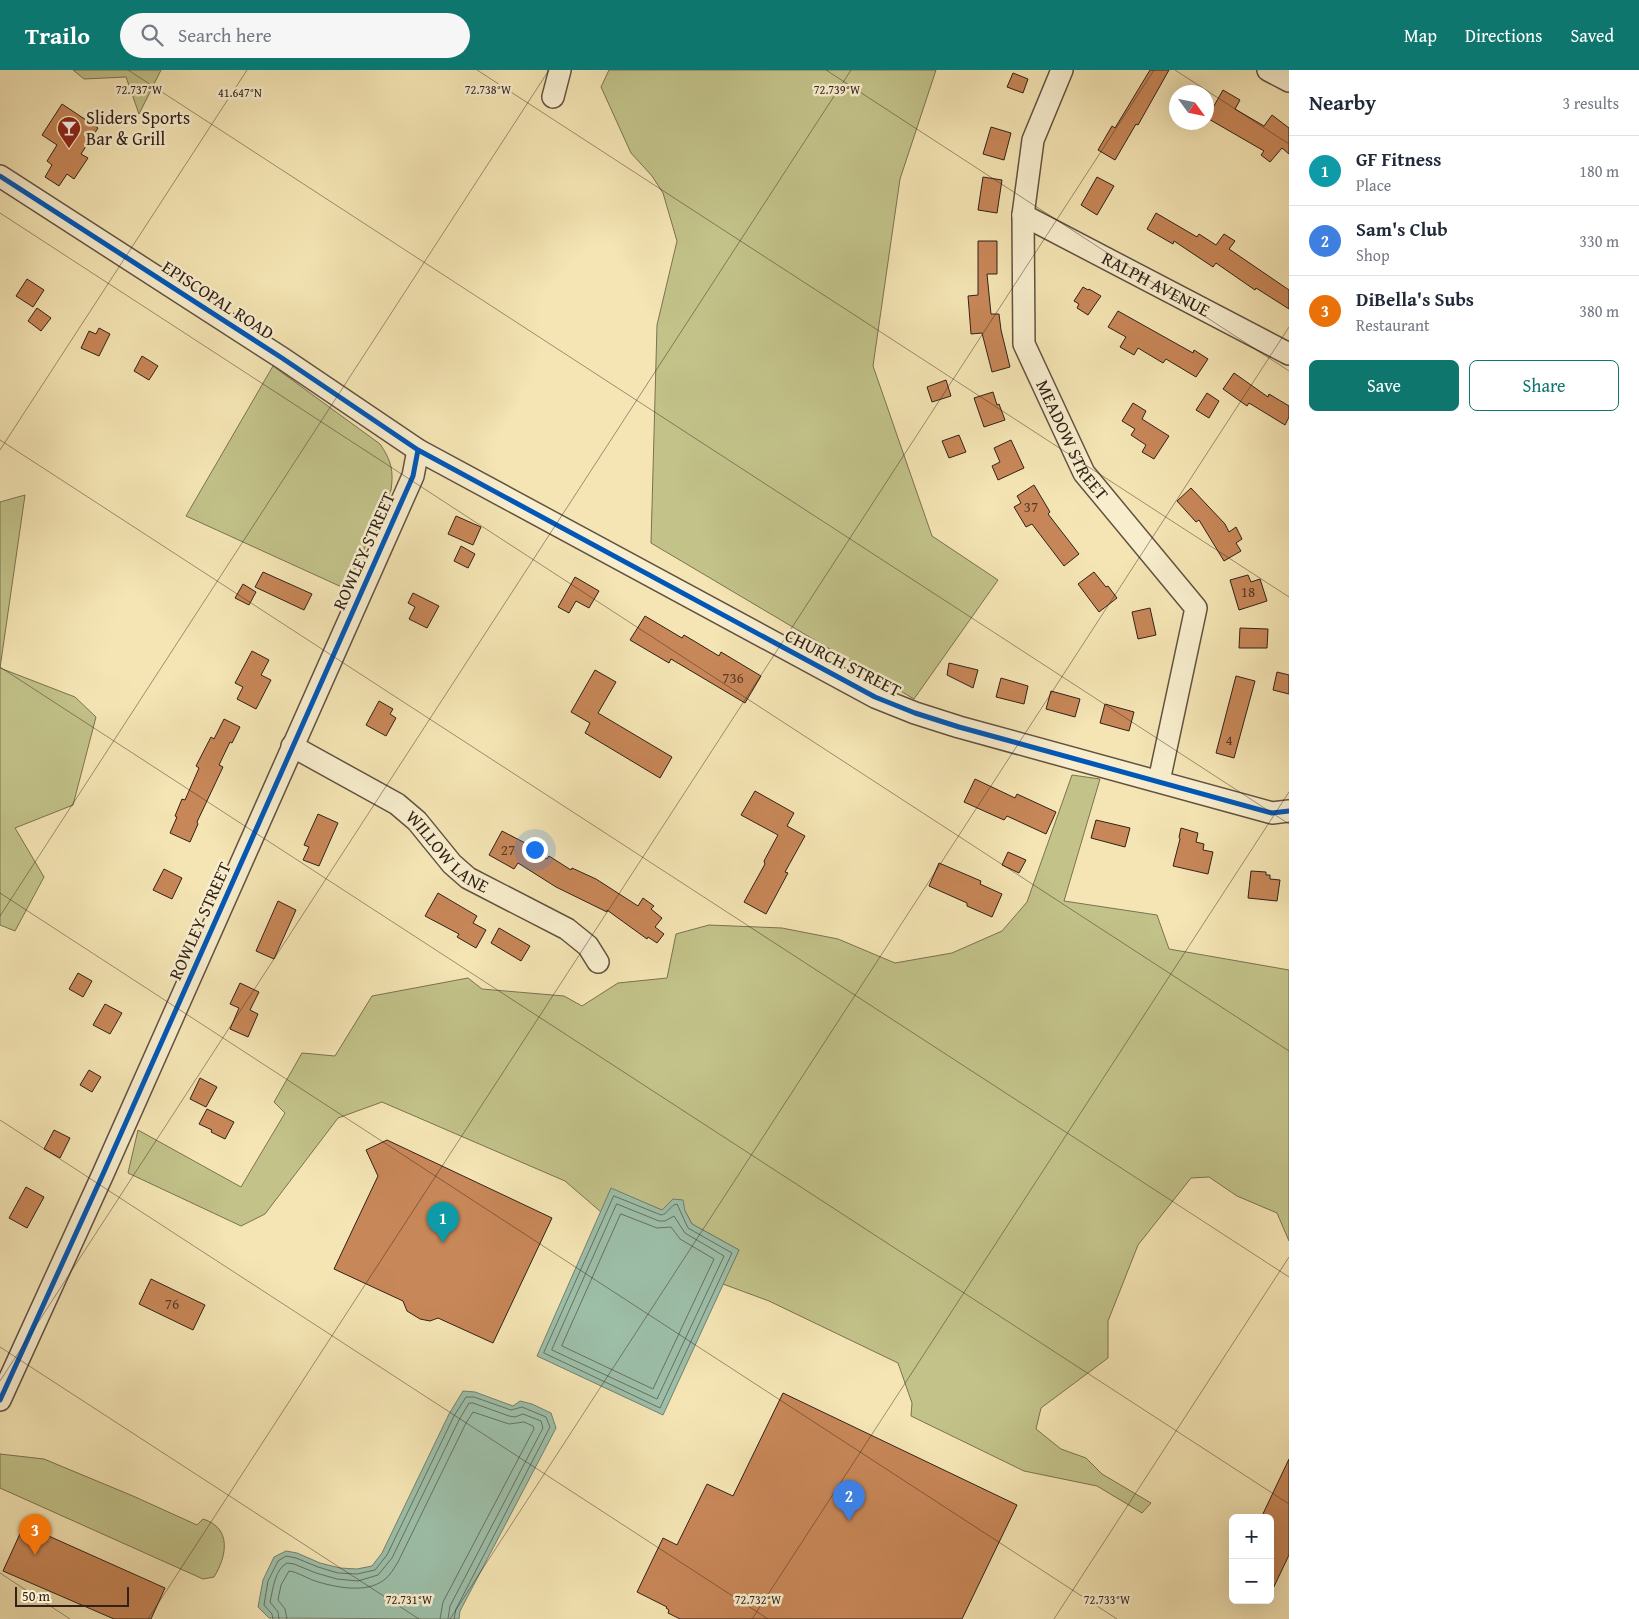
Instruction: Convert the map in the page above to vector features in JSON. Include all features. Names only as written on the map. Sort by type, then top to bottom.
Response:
[{"type":"street","points":[[551,70],[553,97],[560,70]]},
{"type":"street","name":"MEADOW STREET","points":[[1062,70],[1033,140],[1023,215],[1024,344],[1084,473],[1196,608],[1159,781]]},
{"type":"street","points":[[1268,70],[1289,82]]},
{"type":"street","name":"EPISCOPAL ROAD","points":[[0,176],[282,358],[418,450]]},
{"type":"street","name":"RALPH AVENUE","points":[[1023,215],[1289,354]]},
{"type":"street","name":"ROWLEY STREET","points":[[0,1400],[107,1165],[413,476],[418,450]]},
{"type":"street","name":"CHURCH STREET","points":[[418,450],[875,697],[915,713],[959,726],[1272,813],[1289,811]]},
{"type":"street","name":"WILLOW LANE","points":[[292,746],[397,804],[417,821],[452,864],[468,878],[567,929],[588,946],[598,962]]},
{"type":"green space","points":[[73,70],[161,70],[139,114],[126,77],[84,79]]},
{"type":"green space","points":[[609,70],[936,70],[900,179],[873,366],[932,536],[998,580],[914,699],[651,543],[657,325],[677,241],[663,193],[652,176],[631,153],[601,87]]},
{"type":"green space","points":[[273,366],[380,444],[389,461],[392,471],[391,490],[346,589],[186,516]]},
{"type":"green space","points":[[25,495],[0,668],[0,502]]},
{"type":"green space","points":[[0,668],[75,697],[96,717],[73,805],[15,828],[44,877],[15,931],[0,925]]},
{"type":"green space","points":[[1072,775],[1100,779],[1064,901],[1157,915],[1169,949],[1289,970],[1289,1241],[1277,1213],[1237,1196],[1209,1177],[1191,1178],[1138,1245],[1108,1321],[1108,1358],[1041,1408],[1036,1429],[1061,1449],[1086,1458],[1102,1474],[1151,1503],[1142,1513],[1097,1486],[1024,1471],[911,1416],[912,1403],[898,1363],[769,1301],[723,1284],[739,1250],[692,1224],[685,1211],[673,1199],[662,1210],[611,1189],[601,1212],[565,1181],[382,1102],[338,1118],[265,1214],[241,1226],[128,1173],[138,1130],[241,1187],[285,1113],[274,1102],[302,1053],[335,1056],[372,996],[468,978],[482,989],[564,996],[582,1006],[618,983],[667,978],[676,934],[709,925],[782,928],[838,939],[895,963],[952,953],[1002,931],[1027,902]]},
{"type":"green space","points":[[0,1454],[44,1459],[197,1525],[203,1519],[212,1523],[223,1536],[224,1544],[222,1560],[214,1577],[203,1579],[0,1488]]},
{"type":"water","points":[[611,1188],[662,1210],[673,1199],[683,1200],[685,1211],[692,1224],[739,1250],[663,1415],[537,1356]]},
{"type":"water","points":[[463,1391],[475,1392],[513,1406],[520,1401],[532,1404],[551,1413],[556,1428],[460,1611],[459,1619],[269,1618],[258,1607],[263,1580],[274,1557],[286,1551],[340,1568],[357,1569],[372,1566],[382,1553],[449,1414]]},
{"type":"building","points":[[1150,70],[1169,70],[1138,125],[1136,124],[1115,160],[1098,150],[1112,126],[1115,128]]},
{"type":"building","points":[[1013,73],[1028,79],[1023,93],[1007,87]]},
{"type":"building","points":[[1223,90],[1240,100],[1235,109],[1264,126],[1272,115],[1289,128],[1289,154],[1282,148],[1270,162],[1261,155],[1264,151],[1214,122],[1214,106]]},
{"type":"building","name":"Sliders Sports Bar & Grill","points":[[62,104],[98,128],[81,154],[88,158],[74,179],[67,174],[59,186],[45,177],[52,165],[47,161],[57,145],[42,135]]},
{"type":"building","points":[[991,127],[1011,133],[1004,160],[983,154]]},
{"type":"building","points":[[983,177],[1002,180],[997,213],[978,210]]},
{"type":"building","points":[[1097,177],[1114,186],[1097,215],[1081,205]]},
{"type":"building","points":[[1156,213],[1197,237],[1199,234],[1216,245],[1224,234],[1235,241],[1229,249],[1289,290],[1289,309],[1256,288],[1255,290],[1216,263],[1213,267],[1174,241],[1173,244],[1147,229]]},
{"type":"building","points":[[978,241],[997,241],[997,274],[987,274],[991,314],[999,314],[1010,367],[992,372],[982,333],[971,334],[968,296],[978,295]]},
{"type":"building","points":[[27,279],[44,290],[33,307],[16,296]]},
{"type":"building","points":[[1083,287],[1101,296],[1088,315],[1077,308],[1079,304],[1074,301]]},
{"type":"building","points":[[37,308],[51,318],[41,331],[28,321]]},
{"type":"building","points":[[1118,311],[1193,353],[1194,350],[1208,359],[1196,377],[1166,359],[1163,363],[1138,348],[1134,355],[1120,347],[1126,337],[1108,327]]},
{"type":"building","points":[[99,328],[110,334],[99,356],[81,348],[89,331],[96,334]]},
{"type":"building","points":[[142,356],[158,366],[149,380],[134,371]]},
{"type":"building","points":[[1234,373],[1268,397],[1269,394],[1289,406],[1289,417],[1285,425],[1249,403],[1247,406],[1223,389]]},
{"type":"building","points":[[946,380],[951,396],[932,402],[927,387]]},
{"type":"building","points":[[993,392],[1005,420],[984,427],[974,398]]},
{"type":"building","points":[[1207,393],[1219,401],[1209,418],[1196,410]]},
{"type":"building","points":[[1133,403],[1146,411],[1142,419],[1169,436],[1154,459],[1142,452],[1146,445],[1131,435],[1135,429],[1122,421]]},
{"type":"building","points":[[959,435],[966,452],[949,458],[942,441]]},
{"type":"building","points":[[1011,440],[1024,468],[998,480],[992,466],[1000,462],[994,448]]},
{"type":"building","points":[[1034,485],[1050,512],[1048,514],[1079,554],[1064,566],[1032,524],[1026,527],[1014,507],[1021,503],[1017,496]]},
{"type":"building","points":[[1191,488],[1225,524],[1229,532],[1236,527],[1242,539],[1236,543],[1241,551],[1224,561],[1199,520],[1196,522],[1177,501]]},
{"type":"building","points":[[456,516],[481,527],[473,545],[448,534]]},
{"type":"building","points":[[461,546],[475,554],[468,568],[454,561]]},
{"type":"building","points":[[263,572],[312,594],[304,610],[255,587]]},
{"type":"building","points":[[1094,572],[1117,598],[1099,612],[1078,584]]},
{"type":"building","points":[[1248,575],[1251,582],[1260,579],[1267,601],[1239,610],[1230,580]]},
{"type":"building","points":[[575,577],[599,591],[589,608],[576,601],[569,613],[558,607]]},
{"type":"building","points":[[243,584],[256,592],[249,605],[235,598]]},
{"type":"building","points":[[413,593],[439,606],[427,628],[409,619],[415,607],[408,603]]},
{"type":"building","points":[[1150,608],[1156,635],[1138,639],[1132,612]]},
{"type":"building","points":[[645,616],[682,638],[684,635],[719,656],[721,652],[761,676],[745,703],[671,659],[669,663],[630,640]]},
{"type":"building","points":[[1240,628],[1268,629],[1267,648],[1239,648]]},
{"type":"building","points":[[252,651],[269,660],[261,675],[271,680],[256,709],[237,699],[243,687],[235,683]]},
{"type":"building","points":[[949,663],[978,670],[973,688],[947,675]]},
{"type":"building","points":[[595,670],[616,682],[598,713],[672,757],[660,778],[585,733],[590,723],[571,712]]},
{"type":"building","points":[[1277,672],[1289,675],[1289,694],[1273,690]]},
{"type":"building","points":[[1236,676],[1255,681],[1234,758],[1216,753]]},
{"type":"building","points":[[1001,678],[1028,686],[1024,704],[996,697]]},
{"type":"building","points":[[1051,691],[1080,699],[1075,717],[1046,709]]},
{"type":"building","points":[[379,701],[393,709],[390,714],[396,718],[386,736],[366,725]]},
{"type":"building","points":[[1105,704],[1134,712],[1129,731],[1100,723]]},
{"type":"building","points":[[224,719],[240,727],[219,765],[223,767],[197,822],[198,824],[190,842],[170,833],[182,799],[185,800],[199,768],[196,766],[211,737],[214,739]]},
{"type":"building","points":[[975,779],[1015,798],[1017,794],[1056,812],[1046,834],[1007,816],[1004,820],[964,802]]},
{"type":"building","points":[[755,791],[794,813],[787,826],[805,836],[785,872],[788,873],[766,914],[744,902],[765,864],[764,861],[778,835],[741,815]]},
{"type":"building","points":[[318,814],[338,823],[319,866],[303,860],[309,847],[304,845]]},
{"type":"building","points":[[1096,820],[1130,828],[1125,847],[1091,838]]},
{"type":"building","points":[[1181,828],[1198,833],[1196,842],[1204,844],[1203,850],[1213,852],[1208,874],[1173,866]]},
{"type":"building","points":[[502,831],[527,844],[526,846],[547,859],[549,856],[571,870],[572,868],[596,879],[638,906],[643,898],[654,906],[651,909],[662,918],[655,927],[664,934],[657,943],[648,937],[647,939],[607,910],[607,912],[556,887],[518,863],[514,869],[489,855]]},
{"type":"building","points":[[1008,852],[1026,860],[1019,873],[1002,865]]},
{"type":"building","points":[[939,863],[981,881],[980,884],[1002,894],[992,917],[967,906],[967,903],[929,886]]},
{"type":"building","points":[[164,869],[182,878],[172,899],[153,890]]},
{"type":"building","points":[[1251,871],[1266,872],[1266,875],[1270,875],[1270,879],[1280,880],[1277,901],[1248,898]]},
{"type":"building","points":[[438,893],[477,916],[473,923],[486,930],[476,948],[457,937],[459,934],[425,916]]},
{"type":"building","points":[[278,901],[296,910],[274,959],[256,951]]},
{"type":"building","points":[[499,928],[530,946],[521,961],[491,943]]},
{"type":"building","points":[[78,973],[92,981],[83,997],[69,989]]},
{"type":"building","points":[[240,983],[259,992],[250,1010],[258,1014],[248,1037],[230,1029],[239,1008],[230,1004]]},
{"type":"building","points":[[105,1004],[122,1013],[110,1034],[93,1025]]},
{"type":"building","points":[[89,1070],[101,1077],[92,1092],[80,1085]]},
{"type":"building","points":[[200,1078],[217,1087],[206,1107],[190,1099]]},
{"type":"building","points":[[207,1109],[234,1122],[225,1139],[199,1124]]},
{"type":"building","points":[[54,1130],[70,1138],[60,1158],[44,1149]]},
{"type":"building","points":[[387,1140],[552,1218],[493,1343],[438,1318],[430,1321],[420,1319],[407,1311],[403,1301],[334,1269],[378,1176],[366,1150]]},
{"type":"building","points":[[26,1187],[44,1197],[27,1228],[9,1218]]},
{"type":"building","points":[[151,1279],[205,1305],[193,1330],[139,1304]]},
{"type":"building","points":[[783,1393],[1017,1505],[962,1619],[680,1619],[668,1613],[667,1607],[637,1592],[663,1538],[677,1545],[707,1484],[733,1496]]},
{"type":"building","points":[[1289,1459],[1289,1555],[1274,1587],[1274,1514],[1263,1514]]},
{"type":"building","points":[[24,1525],[165,1588],[151,1619],[114,1619],[3,1571]]},
{"type":"cycle path","points":[[0,176],[282,358],[418,450],[875,697],[915,713],[959,727],[1272,813],[1289,811]]},
{"type":"cycle path","points":[[0,1400],[103,1174],[413,476],[418,450]]},
{"type":"place","name":"Sliders Sports Bar & Grill","points":[[69,149]]},
{"type":"place","name":"GF Fitness","points":[[443,1243]]},
{"type":"place","name":"Sam's Club","points":[[849,1521]]},
{"type":"place","name":"DiBella's Subs","points":[[35,1555]]}]
